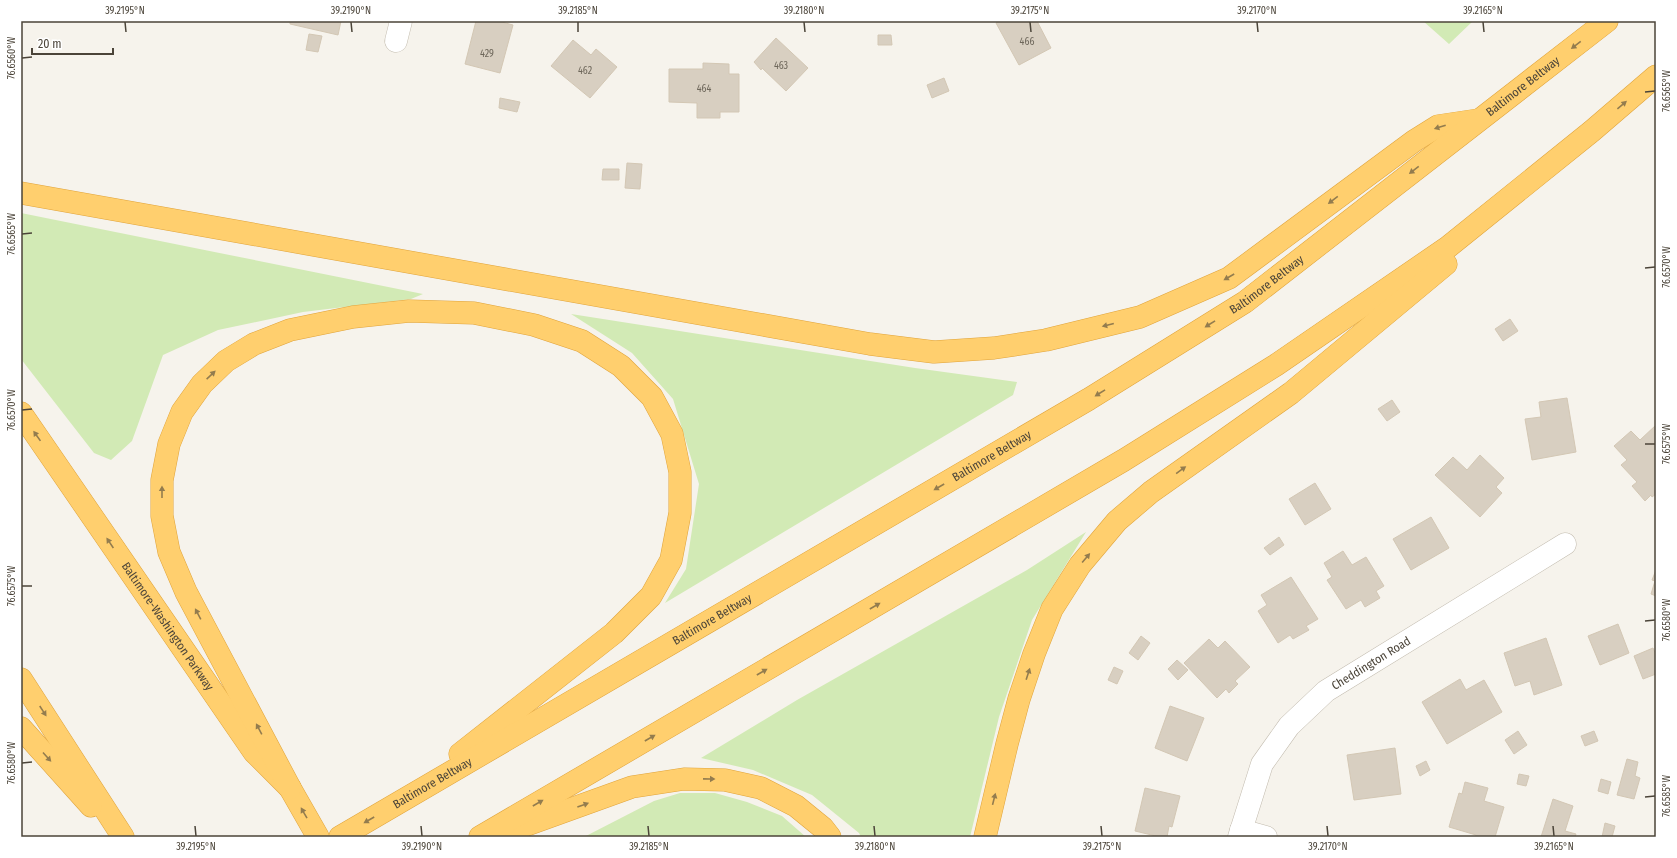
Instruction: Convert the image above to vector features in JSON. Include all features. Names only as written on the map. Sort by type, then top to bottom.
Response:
[{"type":"highway","name":"Baltimore Beltway","points":[[341,836],[1089,399],[1245,302],[1607,21]]},
{"type":"highway","points":[[985,837],[1019,699],[1034,654],[1052,609],[1080,565],[1117,521],[1151,492],[1194,460],[1291,393],[1454,257],[1592,131],[1656,76]]},
{"type":"highway","points":[[21,193],[870,344],[934,352],[994,348],[1046,340],[1140,318],[1229,278],[1414,141],[1438,126],[1478,120]]},
{"type":"highway","points":[[480,837],[1124,460],[1276,365],[1448,247],[1592,131]]},
{"type":"highway","points":[[290,788],[186,592],[169,552],[162,516],[162,480],[169,444],[182,412],[207,380],[226,361],[254,344],[290,330],[353,317],[408,311],[474,313],[534,325],[582,341],[621,366],[652,397],[672,434],[680,472],[680,513],[671,560],[651,596],[614,633],[395,805]]},
{"type":"highway","name":"Baltimore-Washington Parkway","points":[[21,413],[254,752],[290,788],[318,837]]},
{"type":"highway","points":[[21,679],[123,837]]},
{"type":"highway","points":[[21,728],[118,837]]},
{"type":"highway","points":[[494,837],[632,787],[684,779],[725,780],[761,788],[796,806],[823,828],[830,837]]},
{"type":"street","name":"Cheddington Road","points":[[1240,833],[1262,764],[1289,726],[1326,691],[1565,544]]},
{"type":"street","points":[[1240,833],[1266,837]]},
{"type":"green space","points":[[1423,21],[1473,21],[1449,44]]},
{"type":"green space","points":[[21,213],[423,294],[411,299],[303,312],[218,330],[163,355],[132,441],[111,460],[94,453],[21,359]]},
{"type":"green space","points":[[571,314],[915,368],[1017,382],[1013,395],[665,603],[686,569],[699,484],[673,399],[632,353]]},
{"type":"green space","points":[[1086,532],[1032,620],[999,717],[970,837],[861,837],[859,833],[812,795],[753,770],[701,758],[797,700],[1027,570]]},
{"type":"green space","points":[[680,793],[715,793],[747,802],[782,816],[806,837],[584,837],[654,801]]},
{"type":"building","points":[[290,21],[341,21],[338,35],[290,24]]},
{"type":"building","points":[[476,21],[498,21],[513,25],[500,73],[465,64]]},
{"type":"building","points":[[999,21],[1037,21],[1051,48],[1019,65],[996,23]]},
{"type":"building","points":[[309,34],[322,36],[318,52],[306,50]]},
{"type":"building","points":[[878,35],[891,35],[892,45],[878,45]]},
{"type":"building","points":[[776,38],[808,68],[786,91],[762,68],[761,70],[754,62]]},
{"type":"building","points":[[573,40],[591,55],[596,49],[617,67],[590,98],[551,66]]},
{"type":"building","points":[[703,63],[729,64],[729,74],[739,74],[739,112],[720,112],[720,118],[697,118],[697,103],[669,102],[669,69],[703,69]]},
{"type":"building","points":[[944,78],[949,91],[932,98],[927,85]]},
{"type":"building","points":[[500,98],[520,102],[517,112],[499,108]]},
{"type":"building","points":[[627,163],[642,164],[640,189],[625,188]]},
{"type":"building","points":[[603,169],[619,169],[619,180],[602,180]]},
{"type":"building","points":[[1510,319],[1518,331],[1503,341],[1495,329]]},
{"type":"building","points":[[1567,398],[1576,452],[1532,460],[1525,419],[1541,417],[1539,402]]},
{"type":"building","points":[[1392,400],[1400,412],[1387,421],[1378,409]]},
{"type":"building","points":[[1656,425],[1656,494],[1652,497],[1651,495],[1645,501],[1632,486],[1637,482],[1621,465],[1627,460],[1614,446],[1631,431],[1640,440]]},
{"type":"building","points":[[1480,455],[1504,478],[1496,487],[1502,493],[1480,517],[1435,475],[1453,457],[1467,470]]},
{"type":"building","points":[[1315,483],[1331,509],[1305,525],[1289,499]]},
{"type":"building","points":[[1431,517],[1449,548],[1411,570],[1393,539]]},
{"type":"building","points":[[1279,537],[1284,545],[1270,555],[1264,548]]},
{"type":"building","points":[[1343,551],[1352,565],[1366,557],[1384,586],[1376,591],[1380,598],[1365,607],[1361,600],[1346,609],[1327,580],[1332,577],[1324,563]]},
{"type":"building","points":[[1656,570],[1656,596],[1651,594],[1655,581],[1652,580]]},
{"type":"building","points":[[1291,577],[1318,619],[1306,626],[1309,630],[1293,639],[1290,635],[1278,643],[1258,611],[1267,605],[1261,595]]},
{"type":"building","points":[[1618,624],[1629,653],[1600,665],[1588,636]]},
{"type":"building","points":[[1141,636],[1150,643],[1138,660],[1129,653]]},
{"type":"building","points":[[1546,638],[1562,685],[1534,695],[1530,681],[1515,686],[1504,653]]},
{"type":"building","points":[[1209,639],[1218,648],[1225,641],[1250,667],[1235,681],[1238,684],[1229,693],[1226,689],[1217,698],[1184,663]]},
{"type":"building","points":[[1653,648],[1656,655],[1656,674],[1643,679],[1634,656]]},
{"type":"building","points":[[1177,660],[1188,670],[1178,680],[1168,669]]},
{"type":"building","points":[[1114,667],[1123,671],[1117,684],[1108,680]]},
{"type":"building","points":[[1460,679],[1466,690],[1484,680],[1502,712],[1447,744],[1422,702]]},
{"type":"building","points":[[1170,706],[1204,718],[1187,761],[1155,748]]},
{"type":"building","points":[[1518,731],[1527,745],[1514,754],[1505,740]]},
{"type":"building","points":[[1594,731],[1598,741],[1585,746],[1581,736]]},
{"type":"building","points":[[1395,748],[1401,794],[1354,800],[1347,755]]},
{"type":"building","points":[[1627,759],[1638,762],[1635,776],[1640,778],[1634,799],[1617,795]]},
{"type":"building","points":[[1426,761],[1430,770],[1420,776],[1416,766]]},
{"type":"building","points":[[1519,774],[1529,776],[1526,786],[1517,784]]},
{"type":"building","points":[[1601,779],[1611,782],[1608,794],[1598,791]]},
{"type":"building","points":[[1465,782],[1488,788],[1484,801],[1504,807],[1495,837],[1476,837],[1476,835],[1449,827],[1459,793],[1462,794]]},
{"type":"building","points":[[1145,788],[1180,796],[1172,827],[1169,826],[1167,837],[1160,837],[1135,831]]},
{"type":"building","points":[[1553,799],[1573,806],[1565,831],[1576,834],[1575,837],[1541,837]]},
{"type":"building","points":[[1605,823],[1615,826],[1612,837],[1602,837]]}]
